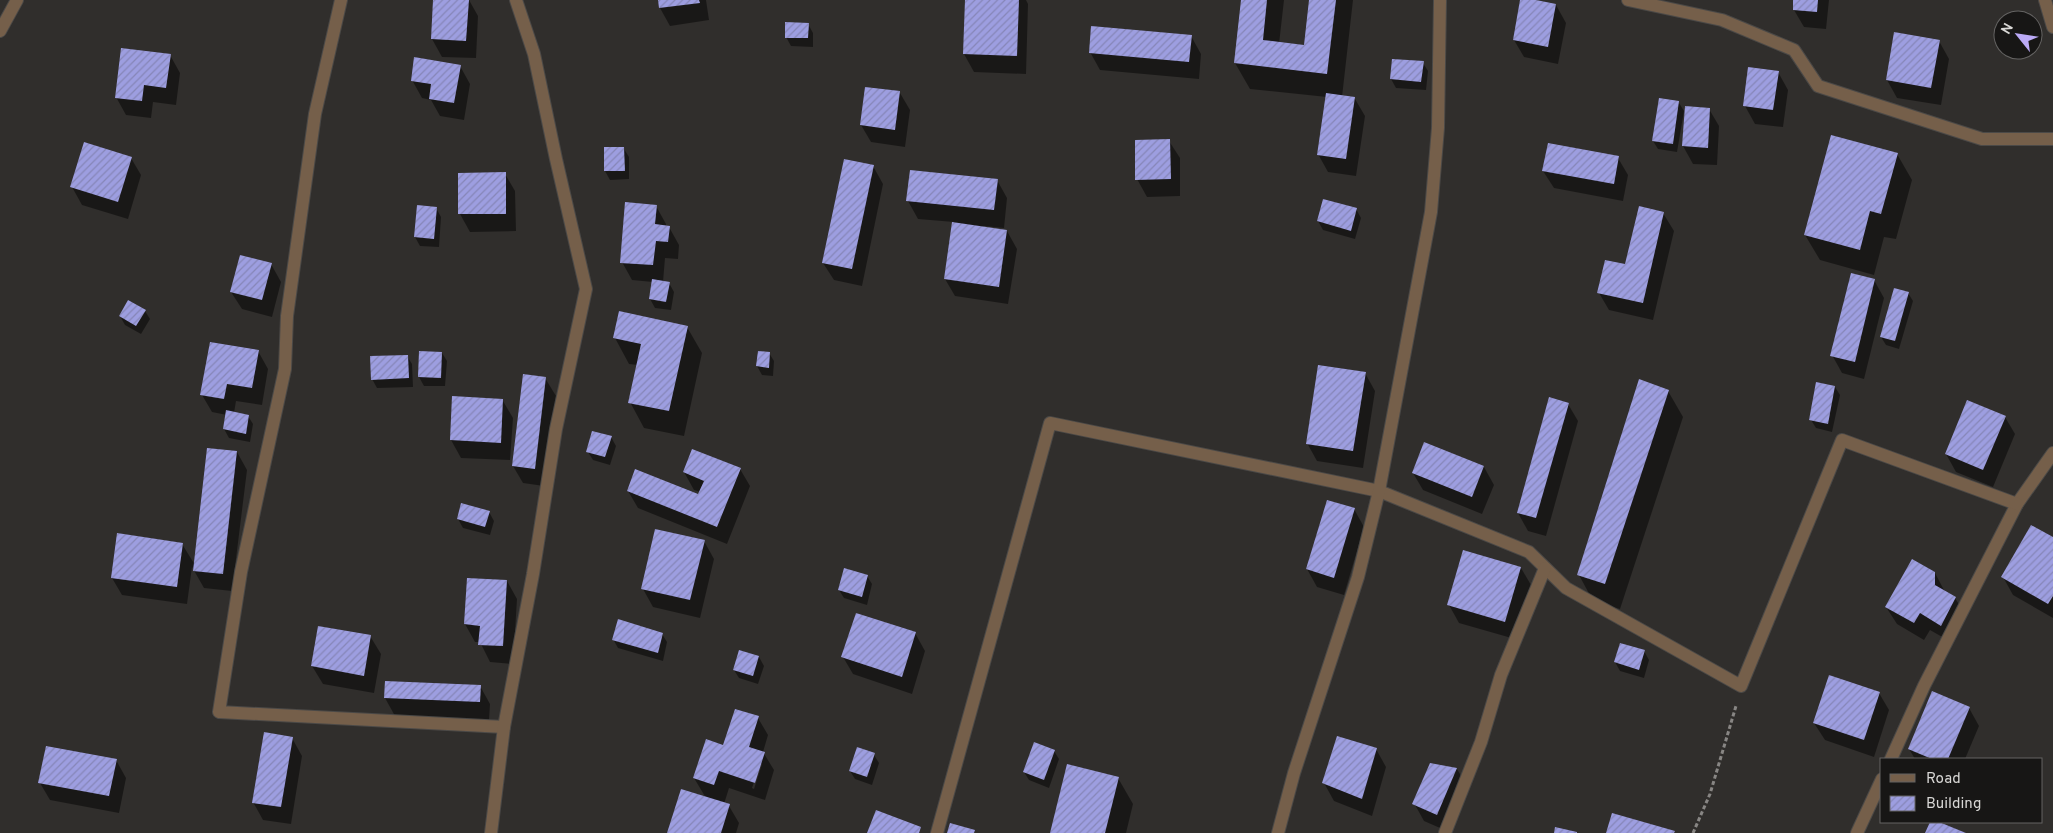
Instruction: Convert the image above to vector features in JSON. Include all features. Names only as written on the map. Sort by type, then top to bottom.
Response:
[{"type":"street","points":[[0,31],[17,0]]},
{"type":"street","points":[[341,0],[315,114],[287,316],[285,369],[241,572],[219,712],[504,728]]},
{"type":"street","points":[[492,833],[504,728],[533,574],[556,429],[586,289],[534,54],[516,0]]},
{"type":"street","points":[[1278,833],[1294,772],[1358,577],[1379,492],[1431,212],[1438,128],[1440,0]]},
{"type":"street","points":[[1628,0],[1722,20],[1794,50],[1818,86],[1827,89],[1982,139],[2053,139]]},
{"type":"street","points":[[2045,0],[2053,27]]},
{"type":"street","points":[[937,833],[1050,423],[1379,492],[1529,552],[1566,588],[1741,686],[1842,440],[2017,504]]},
{"type":"street","points":[[1891,758],[1924,686],[2017,504],[2053,453]]},
{"type":"street","points":[[1445,833],[1481,742],[1502,675],[1545,568]]},
{"type":"street","points":[[1857,833],[1880,783]]},
{"type":"path","points":[[1693,833],[1710,794],[1741,686]]},
{"type":"building","points":[[433,0],[469,0],[466,41],[431,39]]},
{"type":"building","points":[[658,0],[699,0],[700,3],[659,8]]},
{"type":"building","points":[[965,0],[1019,0],[1017,56],[963,54]]},
{"type":"building","points":[[1241,0],[1267,0],[1263,40],[1304,45],[1309,0],[1336,0],[1327,74],[1234,63]]},
{"type":"building","points":[[1520,0],[1536,0],[1556,4],[1548,47],[1513,40]]},
{"type":"building","points":[[1793,0],[1818,0],[1817,12],[1793,10]]},
{"type":"building","points":[[785,22],[809,23],[808,38],[785,38]]},
{"type":"building","points":[[1091,26],[1192,35],[1189,62],[1089,53]]},
{"type":"building","points":[[1894,32],[1940,40],[1931,88],[1886,80]]},
{"type":"building","points":[[121,48],[171,54],[166,88],[144,85],[142,101],[115,98]]},
{"type":"building","points":[[414,57],[461,65],[454,103],[429,99],[431,84],[411,81]]},
{"type":"building","points":[[1392,59],[1424,61],[1421,82],[1390,79]]},
{"type":"building","points":[[1748,67],[1779,71],[1773,110],[1743,106]]},
{"type":"building","points":[[865,87],[900,91],[895,130],[860,125]]},
{"type":"building","points":[[1326,93],[1355,97],[1346,159],[1317,155]]},
{"type":"building","points":[[1659,98],[1679,101],[1673,144],[1652,141]]},
{"type":"building","points":[[1685,106],[1710,108],[1708,148],[1682,146]]},
{"type":"building","points":[[1831,135],[1898,153],[1881,214],[1870,211],[1860,250],[1804,235]]},
{"type":"building","points":[[1170,139],[1171,179],[1135,180],[1135,140]]},
{"type":"building","points":[[84,142],[132,157],[118,202],[70,187]]},
{"type":"building","points":[[1548,143],[1619,156],[1614,184],[1542,171]]},
{"type":"building","points":[[604,147],[624,147],[625,171],[604,171]]},
{"type":"building","points":[[844,159],[874,165],[852,269],[822,263]]},
{"type":"building","points":[[910,170],[998,179],[994,210],[906,201]]},
{"type":"building","points":[[506,172],[506,214],[458,214],[458,173]]},
{"type":"building","points":[[1323,199],[1357,208],[1351,231],[1317,221]]},
{"type":"building","points":[[625,202],[657,205],[655,224],[670,226],[668,242],[656,241],[653,265],[620,263]]},
{"type":"building","points":[[417,205],[437,207],[434,239],[414,237]]},
{"type":"building","points":[[1639,206],[1664,212],[1643,303],[1597,293],[1605,260],[1625,264]]},
{"type":"building","points":[[952,222],[1007,230],[999,287],[944,279]]},
{"type":"building","points":[[240,255],[272,263],[262,300],[230,292]]},
{"type":"building","points":[[1851,273],[1875,279],[1855,362],[1830,356]]},
{"type":"building","points":[[652,279],[670,282],[666,302],[649,299]]},
{"type":"building","points":[[1894,288],[1909,292],[1895,341],[1880,337]]},
{"type":"building","points":[[128,300],[146,310],[136,326],[119,316]]},
{"type":"building","points":[[619,311],[688,326],[669,411],[628,403],[641,344],[613,338]]},
{"type":"building","points":[[210,342],[259,350],[252,388],[227,384],[224,399],[200,395]]},
{"type":"building","points":[[419,351],[442,352],[441,378],[418,377]]},
{"type":"building","points":[[758,351],[770,352],[769,368],[756,366]]},
{"type":"building","points":[[408,355],[409,378],[371,380],[370,356]]},
{"type":"building","points":[[1318,365],[1366,372],[1353,451],[1306,444]]},
{"type":"building","points":[[523,374],[546,377],[535,469],[512,466]]},
{"type":"building","points":[[1639,379],[1669,390],[1605,584],[1577,575]]},
{"type":"building","points":[[1816,382],[1835,386],[1828,424],[1809,420]]},
{"type":"building","points":[[452,396],[503,399],[501,443],[450,440]]},
{"type":"building","points":[[1549,397],[1569,403],[1536,518],[1517,513]]},
{"type":"building","points":[[1967,400],[2006,416],[1983,470],[1945,454]]},
{"type":"building","points":[[226,410],[249,415],[246,434],[223,429]]},
{"type":"building","points":[[592,431],[612,436],[605,457],[586,452]]},
{"type":"building","points":[[1424,442],[1484,466],[1472,497],[1412,473]]},
{"type":"building","points":[[207,448],[237,451],[223,574],[193,571]]},
{"type":"building","points":[[692,449],[741,468],[717,527],[627,491],[635,469],[698,494],[704,481],[683,472]]},
{"type":"building","points":[[1327,500],[1355,508],[1334,578],[1306,569]]},
{"type":"building","points":[[461,503],[490,511],[485,527],[457,519]]},
{"type":"building","points":[[2031,525],[2053,537],[2053,596],[2048,604],[2001,577]]},
{"type":"building","points":[[655,529],[705,540],[690,600],[641,589]]},
{"type":"building","points":[[117,533],[183,543],[177,587],[111,578]]},
{"type":"building","points":[[1463,550],[1521,567],[1505,622],[1447,605]]},
{"type":"building","points":[[1912,559],[1935,572],[1935,585],[1956,597],[1941,626],[1920,613],[1914,623],[1885,607]]},
{"type":"building","points":[[844,568],[868,575],[862,597],[838,590]]},
{"type":"building","points":[[467,578],[507,580],[503,646],[478,645],[480,626],[464,624]]},
{"type":"building","points":[[856,613],[916,632],[902,677],[841,657]]},
{"type":"building","points":[[618,619],[663,633],[658,653],[612,640]]},
{"type":"building","points":[[318,626],[371,635],[364,676],[311,666]]},
{"type":"building","points":[[1620,643],[1645,650],[1639,670],[1614,662]]},
{"type":"building","points":[[739,650],[759,656],[753,676],[733,670]]},
{"type":"building","points":[[1829,675],[1880,692],[1864,740],[1813,723]]},
{"type":"building","points":[[385,681],[481,685],[480,702],[384,698]]},
{"type":"building","points":[[1932,691],[1970,707],[1948,758],[1930,758],[1908,749]]},
{"type":"building","points":[[735,709],[759,716],[749,747],[765,752],[755,783],[719,771],[714,785],[693,778],[706,739],[723,745]]},
{"type":"building","points":[[264,732],[293,737],[281,807],[252,803]]},
{"type":"building","points":[[1337,736],[1377,748],[1362,799],[1322,783]]},
{"type":"building","points":[[1034,742],[1055,750],[1044,780],[1023,772]]},
{"type":"building","points":[[46,746],[117,759],[109,796],[38,783]]},
{"type":"building","points":[[857,747],[875,753],[867,777],[849,771]]},
{"type":"building","points":[[1430,763],[1457,768],[1437,815],[1412,804]]},
{"type":"building","points":[[1067,764],[1119,777],[1105,833],[1050,833]]},
{"type":"building","points":[[681,789],[730,804],[721,833],[667,833]]},
{"type":"building","points":[[876,810],[921,827],[919,833],[867,833]]},
{"type":"building","points":[[1612,813],[1675,831],[1674,833],[1606,833]]},
{"type":"building","points":[[950,823],[975,830],[974,833],[947,833]]},
{"type":"building","points":[[1930,823],[1941,823],[1966,833],[1925,833]]},
{"type":"building","points":[[1555,827],[1577,832],[1577,833],[1554,833]]}]
